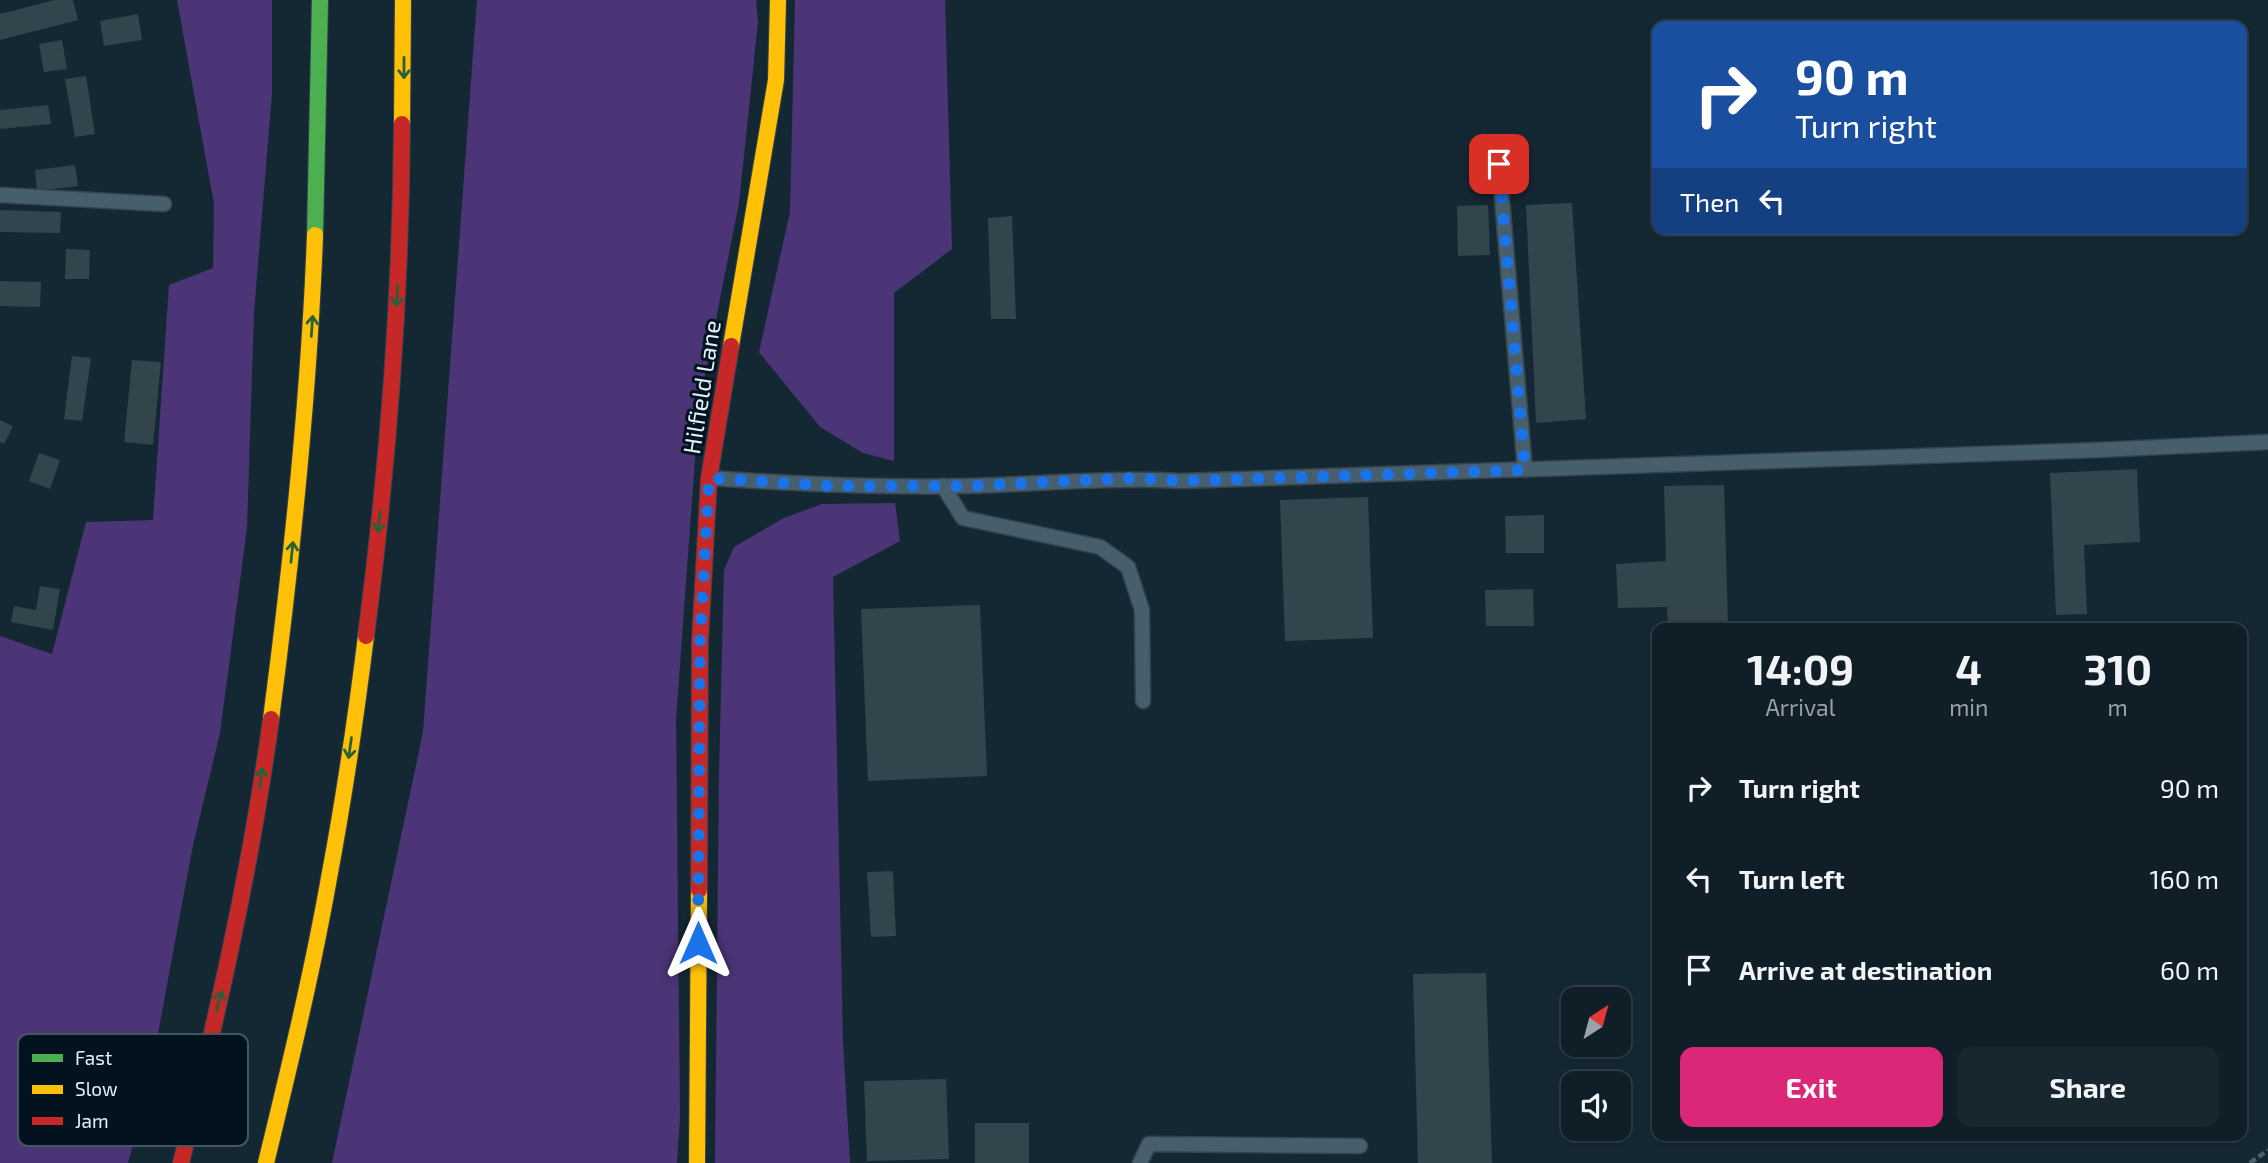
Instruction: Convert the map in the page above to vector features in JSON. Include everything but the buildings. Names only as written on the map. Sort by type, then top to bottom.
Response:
[{"type":"main road","points":[[211,1034],[229,957],[258,792],[287,601],[304,442],[316,268],[321,84],[320,0]]},
{"type":"main road","points":[[266,1163],[310,975],[341,811],[369,616],[386,458],[398,273],[404,87],[403,0]]},
{"type":"main road","name":"Hilfield Lane","points":[[696,1163],[700,640],[709,478],[776,80],[778,0]]},
{"type":"lane","points":[[1499,164],[1525,470]]},
{"type":"lane","points":[[0,195],[164,204]]},
{"type":"lane","points":[[709,478],[831,486],[943,486],[1133,478],[1181,481],[2268,442]]},
{"type":"lane","points":[[943,486],[963,518],[1100,547],[1128,567],[1142,610],[1143,701]]},
{"type":"lane","points":[[1140,1163],[1149,1144],[1360,1146]]},
{"type":"path","points":[[2250,1163],[2268,1150]]},
{"type":"shaded area","points":[[177,0],[272,0],[272,93],[254,312],[247,528],[220,733],[193,845],[158,1034],[18,1034],[18,1146],[133,1146],[128,1163],[0,1163],[0,636],[52,654],[86,522],[153,520],[169,285],[213,268],[214,204]]},
{"type":"shaded area","points":[[477,0],[756,0],[758,22],[739,203],[699,405],[676,719],[680,1117],[677,1163],[332,1163],[423,732]]},
{"type":"shaded area","points":[[795,0],[945,0],[952,249],[894,293],[894,461],[863,453],[820,427],[759,352],[790,212]]},
{"type":"shaded area","points":[[895,503],[900,541],[833,577],[843,1041],[850,1163],[715,1163],[724,570],[734,547],[784,518],[822,504]]},
{"type":"traffic: fast","points":[[315,235],[320,0]]},
{"type":"traffic: slow","points":[[402,124],[403,0]]},
{"type":"traffic: slow","points":[[731,346],[776,80],[778,0]]},
{"type":"traffic: slow","points":[[271,719],[299,478],[315,235]]},
{"type":"traffic: slow","points":[[266,1163],[322,914],[345,788],[366,636]]},
{"type":"traffic: slow","points":[[697,1163],[699,890]]},
{"type":"traffic: jam","points":[[366,636],[392,380],[402,124]]},
{"type":"traffic: jam","points":[[699,890],[700,641],[709,478],[731,346]]},
{"type":"traffic: jam","points":[[211,1034],[254,831],[271,719]]},
{"type":"traffic: jam","points":[[181,1163],[185,1146]]},
{"type":"route","points":[[698,943],[700,640],[709,478],[831,486],[967,486],[1133,478],[1181,481],[1525,470],[1499,164]]}]
